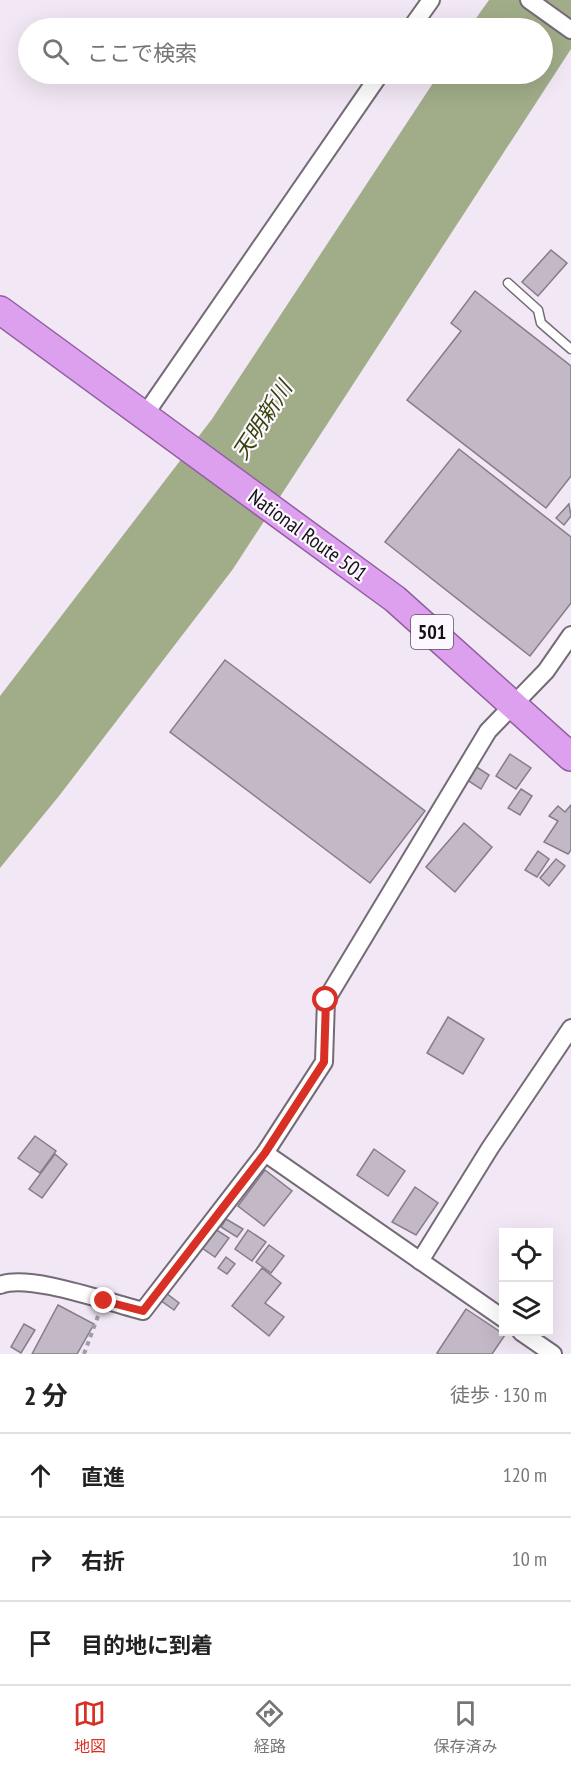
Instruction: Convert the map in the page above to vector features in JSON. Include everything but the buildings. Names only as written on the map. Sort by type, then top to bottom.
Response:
[{"type":"highway","name":"National Route 501","points":[[0,310],[150,422],[286,517],[395,599],[571,757]]},
{"type":"street","points":[[418,18],[431,0]]},
{"type":"street","points":[[529,0],[571,30]]},
{"type":"street","points":[[150,422],[373,84]]},
{"type":"street","points":[[0,1285],[8,1282],[32,1282],[143,1311],[265,1153],[324,1062],[326,1000],[488,730],[546,671],[571,635]]},
{"type":"street","points":[[420,1261],[490,1148],[571,1028]]},
{"type":"street","points":[[265,1153],[499,1316]]},
{"type":"street","points":[[527,1336],[553,1354]]},
{"type":"lane","points":[[508,283],[538,310],[541,323],[571,349]]},
{"type":"path","points":[[84,1354],[104,1301]]},
{"type":"water","points":[[489,0],[571,0],[571,49],[553,77],[553,18],[476,18]]},
{"type":"water","name":"天明新川","points":[[432,84],[548,84],[233,569],[59,796],[0,868],[0,696],[212,419]]},
{"type":"route","points":[[104,1301],[143,1311],[265,1153],[324,1062],[326,1000]]}]
